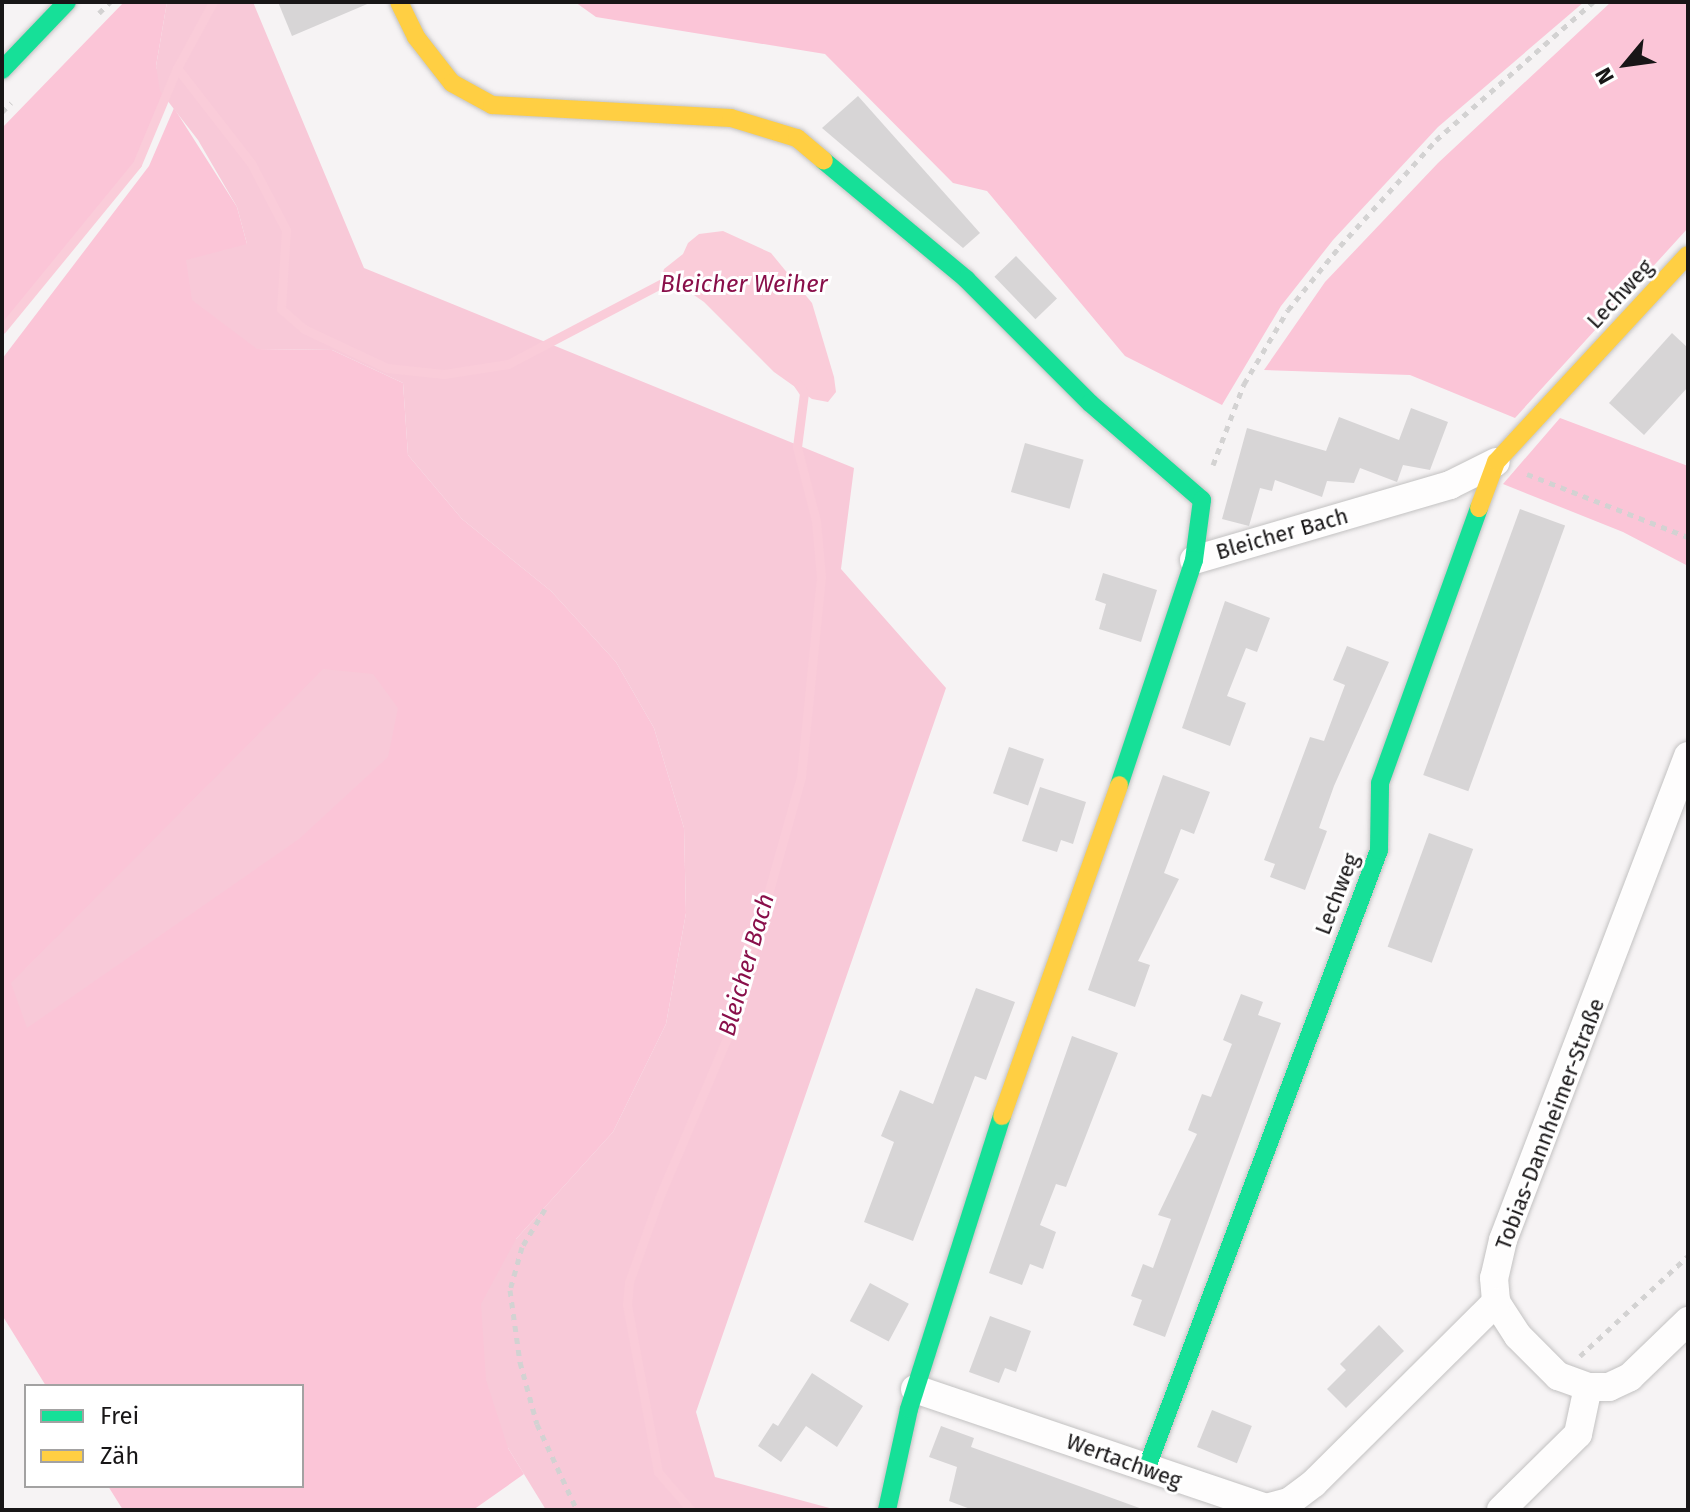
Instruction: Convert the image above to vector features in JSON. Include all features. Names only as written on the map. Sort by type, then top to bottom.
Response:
[{"type":"street","points":[[2,70],[67,2]]},
{"type":"street","points":[[399,2],[416,37],[452,83],[492,105],[731,118],[797,138],[966,279],[1090,403],[1202,500],[1194,560]]},
{"type":"street","name":"Lechweg","points":[[1147,1467],[1379,850],[1380,783],[1496,462],[1688,255]]},
{"type":"street","name":"Bleicher Bach","points":[[887,1510],[915,1389],[967,1214],[1194,560],[1450,485],[1496,462]]},
{"type":"street","name":"Tobias-Dannheimer-Straße","points":[[1496,1302],[1494,1278],[1503,1240],[1688,756]]},
{"type":"street","points":[[1496,1302],[1518,1336],[1558,1376],[1588,1387],[1609,1387],[1630,1377],[1688,1321]]},
{"type":"street","name":"Wertachweg","points":[[915,1389],[1147,1467],[1240,1504],[1266,1508],[1289,1502],[1496,1302]]},
{"type":"street","points":[[1501,1510],[1578,1434],[1588,1387]]},
{"type":"path","points":[[1202,500],[1244,384],[1288,310],[1436,140],[1593,2]]},
{"type":"path","points":[[1496,462],[1688,537]]},
{"type":"path","points":[[545,1209],[522,1247],[510,1290],[520,1362],[537,1424],[577,1510]]},
{"type":"path","points":[[1558,1376],[1688,1256]]},
{"type":"shaded area","points":[[124,2],[167,2],[156,66],[165,97],[137,161],[2,335],[2,128]]},
{"type":"shaded area","points":[[167,2],[253,2],[364,268],[854,468],[841,569],[946,688],[696,1412],[715,1477],[837,1510],[546,1510],[508,1448],[486,1380],[481,1304],[516,1239],[613,1132],[666,1024],[686,913],[684,828],[654,728],[616,662],[551,591],[462,519],[408,455],[403,383],[332,350],[257,349],[192,300],[186,260],[247,244],[237,207],[198,140],[160,91],[156,66]]},
{"type":"shaded area","points":[[575,2],[1584,2],[1438,127],[1333,240],[1281,306],[1222,405],[1125,356],[987,191],[953,183],[825,54],[596,17]]},
{"type":"shaded area","points":[[1611,2],[1688,2],[1688,228],[1515,418],[1410,375],[1264,370],[1325,282],[1438,163]]},
{"type":"shaded area","points":[[174,108],[237,207],[247,244],[257,349],[332,350],[403,383],[408,455],[462,519],[551,591],[616,662],[654,728],[684,828],[686,913],[666,1024],[613,1132],[516,1239],[508,1448],[524,1474],[473,1510],[123,1510],[109,1488],[304,1488],[304,1384],[45,1384],[2,1315],[2,359],[149,166]]},
{"type":"shaded area","points":[[1560,418],[1688,466],[1688,566],[1623,532],[1503,484]]},
{"type":"shaded area","points":[[323,669],[373,674],[398,708],[388,757],[299,839],[27,1028],[11,983]]},
{"type":"water","name":"Bleicher Weiher","points":[[723,231],[771,253],[812,303],[834,377],[836,392],[828,402],[812,399],[774,372],[704,302],[681,286],[665,292],[660,283],[664,269],[683,254],[688,243],[699,234]]},
{"type":"building","points":[[278,2],[372,2],[292,36]]},
{"type":"building","points":[[858,96],[980,233],[963,248],[822,128]]},
{"type":"building","points":[[1016,256],[1057,298],[1035,319],[994,277]]},
{"type":"building","points":[[1672,333],[1688,348],[1688,387],[1644,435],[1609,403]]},
{"type":"building","points":[[1411,408],[1448,422],[1430,470],[1403,465],[1397,482],[1360,468],[1354,483],[1327,481],[1322,497],[1275,480],[1272,491],[1260,488],[1249,526],[1222,519],[1247,428],[1326,451],[1339,417],[1399,440]]},
{"type":"building","points":[[1025,443],[1084,460],[1070,509],[1011,492]]},
{"type":"building","points":[[1520,509],[1565,525],[1468,791],[1423,775]]},
{"type":"building","points":[[1103,573],[1157,590],[1141,642],[1099,629],[1106,604],[1095,600]]},
{"type":"building","points":[[1225,601],[1270,618],[1257,652],[1246,648],[1227,696],[1246,703],[1230,746],[1182,728]]},
{"type":"building","points":[[1347,646],[1389,662],[1334,786],[1319,828],[1327,831],[1305,890],[1270,877],[1275,864],[1264,860],[1310,737],[1324,741],[1345,685],[1333,680]]},
{"type":"building","points":[[1009,747],[1044,759],[1028,805],[993,793]]},
{"type":"building","points":[[1163,775],[1210,792],[1194,834],[1181,829],[1164,873],[1179,879],[1138,961],[1150,965],[1135,1007],[1088,990]]},
{"type":"building","points":[[1040,787],[1086,802],[1073,844],[1061,840],[1057,852],[1022,841]]},
{"type":"building","points":[[1429,833],[1473,849],[1432,963],[1388,947]]},
{"type":"building","points":[[976,988],[1015,1002],[986,1080],[975,1076],[913,1241],[864,1222],[894,1142],[881,1136],[900,1090],[933,1104]]},
{"type":"building","points":[[1241,994],[1263,1002],[1258,1015],[1281,1023],[1165,1337],[1133,1325],[1142,1300],[1131,1296],[1143,1264],[1153,1268],[1171,1219],[1158,1215],[1197,1134],[1188,1130],[1202,1094],[1211,1097],[1232,1044],[1223,1040]]},
{"type":"building","points":[[1072,1036],[1118,1053],[1066,1187],[1056,1184],[1040,1225],[1056,1232],[1043,1269],[1030,1264],[1022,1285],[989,1273]]},
{"type":"building","points":[[870,1283],[909,1304],[889,1342],[850,1321]]},
{"type":"building","points":[[990,1316],[1031,1331],[1016,1372],[1005,1368],[999,1383],[969,1372]]},
{"type":"building","points":[[1379,1325],[1404,1351],[1346,1408],[1327,1389],[1346,1370],[1340,1364]]},
{"type":"building","points":[[812,1373],[863,1406],[837,1447],[806,1426],[781,1462],[758,1446],[773,1423],[778,1426]]},
{"type":"building","points":[[1212,1410],[1252,1426],[1237,1463],[1197,1447]]},
{"type":"building","points":[[941,1426],[974,1438],[971,1447],[1145,1510],[973,1510],[949,1501],[957,1467],[929,1457]]},
{"type":"waterway","name":"Bleicher Bach","points":[[213,2],[177,68],[251,163],[286,230],[281,309],[304,329],[387,368],[444,374],[508,364],[672,278]]},
{"type":"waterway","points":[[2,329],[137,164],[177,68]]},
{"type":"waterway","name":"Bleicher Bach","points":[[691,1510],[658,1472],[627,1305],[629,1282],[659,1198],[729,1033],[801,777],[821,577],[816,521],[797,447],[804,393],[798,384]]},
{"type":"traffic: fast","points":[[2,70],[67,2]]},
{"type":"traffic: fast","points":[[824,161],[966,279],[1090,403],[1202,500],[1194,560],[1119,785]]},
{"type":"traffic: fast","points":[[1147,1467],[1379,850],[1380,783],[1479,508]]},
{"type":"traffic: fast","points":[[887,1510],[909,1409],[1002,1116]]},
{"type":"traffic: slow","points":[[399,2],[416,37],[452,83],[492,105],[731,118],[797,138],[824,161]]},
{"type":"traffic: slow","points":[[1479,508],[1496,462],[1688,255]]},
{"type":"traffic: slow","points":[[1002,1116],[1119,785]]}]
